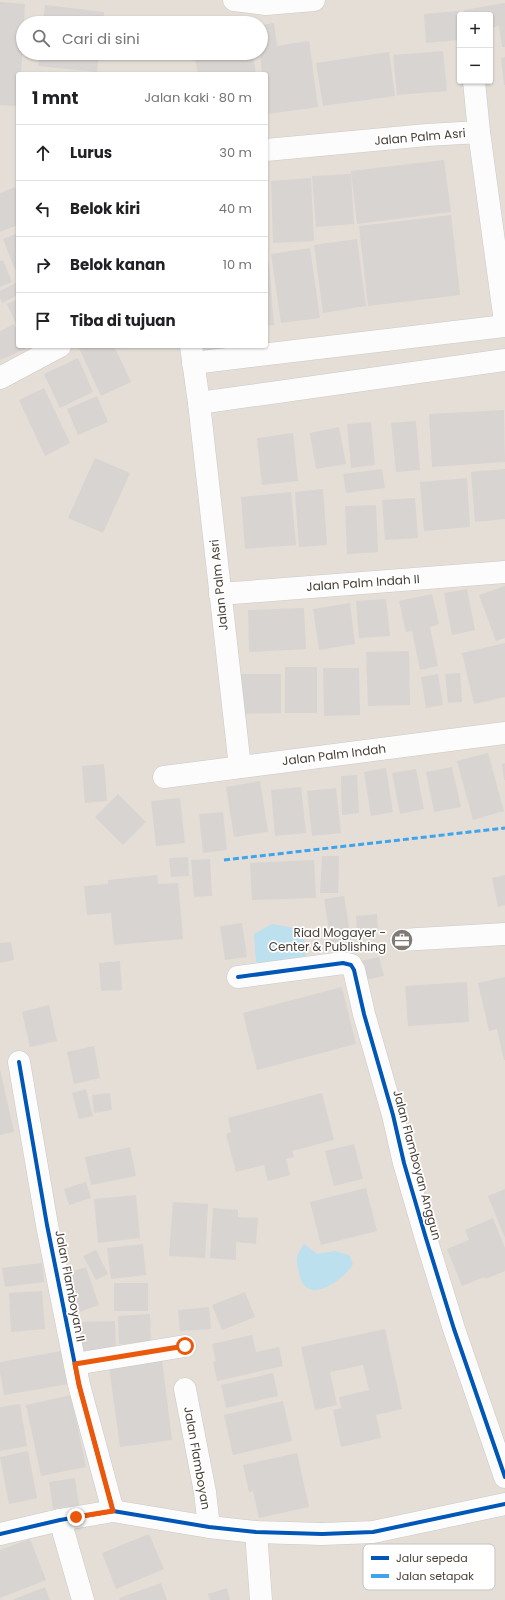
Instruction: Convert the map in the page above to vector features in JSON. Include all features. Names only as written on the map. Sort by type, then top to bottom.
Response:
[{"type":"street","points":[[234,0],[266,4],[314,0]]},
{"type":"street","points":[[474,84],[478,132]]},
{"type":"street","name":"Jalan Palm Asri","points":[[268,150],[427,135],[478,132],[505,322]]},
{"type":"street","name":"Jalan Palm Asri","points":[[268,347],[505,326]]},
{"type":"street","points":[[0,378],[56,348]]},
{"type":"street","name":"Jalan Palm Asri","points":[[240,767],[199,403],[192,354],[259,348]]},
{"type":"street","points":[[199,403],[505,360]]},
{"type":"street","name":"Jalan Palm Indah II","points":[[220,594],[505,572]]},
{"type":"street","name":"Jalan Palm Indah","points":[[164,777],[505,733]]},
{"type":"street","points":[[401,940],[505,934]]},
{"type":"street","name":"Jalan Flamboyan Anggun","points":[[238,977],[343,963],[347,963],[351,966],[355,975],[364,1014],[393,1115],[404,1163],[425,1234],[454,1329],[505,1477]]},
{"type":"street","name":"Jalan Flamboyan II","points":[[19,1062],[47,1225],[79,1385],[113,1511]]},
{"type":"street","points":[[75,1364],[185,1346]]},
{"type":"street","name":"Jalan Flamboyan","points":[[184,1388],[205,1492],[210,1527]]},
{"type":"street","points":[[0,1534],[60,1520],[113,1511],[210,1527],[256,1532],[322,1534],[373,1532],[505,1504]]},
{"type":"street","points":[[60,1520],[82,1600]]},
{"type":"street","points":[[256,1532],[261,1600]]},
{"type":"shaded area","points":[[0,0],[505,0],[505,1600],[0,1600]]},
{"type":"water","points":[[272,924],[300,929],[304,937],[306,957],[261,965],[256,962],[254,934]]},
{"type":"water","points":[[304,1244],[317,1254],[335,1251],[349,1255],[353,1264],[341,1278],[332,1284],[315,1290],[308,1288],[302,1283],[297,1260],[298,1253]]},
{"type":"building","points":[[0,2],[25,4],[24,16],[16,16],[16,60],[22,60],[21,72],[16,72],[16,106],[0,105]]},
{"type":"building","points":[[505,3],[505,47],[502,47],[499,26],[493,27],[493,12],[464,12],[464,10]]},
{"type":"building","points":[[45,5],[104,12],[104,16],[44,16]]},
{"type":"building","points":[[459,11],[457,12],[457,40],[426,43],[424,14]]},
{"type":"building","points":[[274,23],[277,46],[309,41],[318,107],[268,114],[268,72],[262,72],[261,60],[268,60],[268,24]]},
{"type":"building","points":[[443,51],[447,91],[397,95],[393,55]]},
{"type":"building","points":[[389,52],[395,96],[323,106],[316,63]]},
{"type":"building","points":[[505,57],[505,85],[504,85],[501,58]]},
{"type":"building","points":[[39,60],[98,60],[97,72],[38,66]]},
{"type":"building","points":[[195,60],[253,60],[256,72],[198,72]]},
{"type":"building","points":[[444,160],[451,212],[357,224],[351,171]]},
{"type":"building","points":[[351,174],[354,224],[316,227],[312,176]]},
{"type":"building","points":[[311,178],[314,241],[273,243],[271,181]]},
{"type":"building","points":[[15,187],[16,190],[16,226],[0,232],[0,193]]},
{"type":"building","points":[[451,215],[460,295],[368,306],[359,226]]},
{"type":"building","points":[[16,234],[16,270],[15,270],[3,239]]},
{"type":"building","points":[[357,239],[366,306],[323,313],[314,245]]},
{"type":"building","points":[[310,248],[320,318],[281,323],[271,254]]},
{"type":"building","points":[[3,260],[12,282],[0,287],[0,261]]},
{"type":"building","points":[[268,261],[274,325],[268,326]]},
{"type":"building","points":[[16,283],[16,296],[2,303],[0,291]]},
{"type":"building","points":[[16,300],[16,324],[7,304]]},
{"type":"building","points":[[14,324],[16,328],[16,348],[25,349],[0,360],[0,331]]},
{"type":"building","points":[[79,348],[115,348],[131,382],[101,396]]},
{"type":"building","points":[[78,358],[93,392],[60,408],[44,374]]},
{"type":"building","points":[[44,388],[70,443],[45,456],[19,400]]},
{"type":"building","points":[[97,396],[108,422],[78,435],[67,409]]},
{"type":"building","points":[[504,410],[505,462],[432,467],[429,414]]},
{"type":"building","points":[[416,421],[420,470],[396,472],[391,423]]},
{"type":"building","points":[[371,422],[375,465],[351,468],[347,424]]},
{"type":"building","points":[[339,427],[346,464],[316,469],[310,433]]},
{"type":"building","points":[[293,433],[298,481],[262,485],[257,438]]},
{"type":"building","points":[[95,458],[130,473],[103,533],[68,518]]},
{"type":"building","points":[[382,469],[385,488],[346,493],[343,474]]},
{"type":"building","points":[[505,469],[505,519],[475,522],[471,472]]},
{"type":"building","points":[[467,478],[470,527],[424,531],[420,482]]},
{"type":"building","points":[[323,489],[327,545],[299,547],[295,492]]},
{"type":"building","points":[[291,492],[296,545],[245,549],[241,497]]},
{"type":"building","points":[[415,498],[418,538],[385,540],[382,500]]},
{"type":"building","points":[[376,505],[378,552],[347,554],[345,506]]},
{"type":"building","points":[[505,586],[505,638],[496,641],[479,595]]},
{"type":"building","points":[[467,589],[475,630],[452,635],[444,593]]},
{"type":"building","points":[[432,594],[439,624],[430,627],[438,666],[420,670],[412,631],[406,632],[399,601]]},
{"type":"building","points":[[386,599],[390,636],[359,638],[356,601]]},
{"type":"building","points":[[350,603],[355,644],[319,650],[313,609]]},
{"type":"building","points":[[304,608],[306,649],[249,652],[248,610]]},
{"type":"building","points":[[505,643],[505,697],[474,704],[462,653]]},
{"type":"building","points":[[409,651],[410,705],[368,706],[366,652]]},
{"type":"building","points":[[285,667],[317,667],[317,713],[285,713]]},
{"type":"building","points":[[323,668],[359,668],[360,715],[324,716]]},
{"type":"building","points":[[460,673],[462,702],[448,703],[445,674]]},
{"type":"building","points":[[237,674],[281,674],[281,713],[237,714]]},
{"type":"building","points":[[438,674],[443,705],[426,708],[421,677]]},
{"type":"building","points":[[488,753],[504,811],[473,820],[457,761]]},
{"type":"building","points":[[505,763],[505,780],[504,780],[502,764]]},
{"type":"building","points":[[104,764],[107,801],[85,803],[82,766]]},
{"type":"building","points":[[452,767],[461,807],[434,812],[426,772]]},
{"type":"building","points":[[386,768],[393,812],[371,816],[364,772]]},
{"type":"building","points":[[416,769],[424,809],[400,814],[392,773]]},
{"type":"building","points":[[357,775],[359,813],[342,815],[341,776]]},
{"type":"building","points":[[260,781],[268,832],[234,837],[226,787]]},
{"type":"building","points":[[301,787],[306,833],[275,836],[271,790]]},
{"type":"building","points":[[336,788],[341,833],[312,836],[307,791]]},
{"type":"building","points":[[118,794],[146,822],[123,845],[95,817]]},
{"type":"building","points":[[180,798],[185,843],[156,846],[151,801]]},
{"type":"building","points":[[223,812],[227,850],[203,853],[199,814]]},
{"type":"building","points":[[322,856],[339,856],[338,893],[320,893]]},
{"type":"building","points":[[188,857],[189,876],[171,877],[169,858]]},
{"type":"building","points":[[210,859],[212,896],[194,897],[191,860]]},
{"type":"building","points":[[314,860],[316,898],[252,900],[250,863]]},
{"type":"building","points":[[157,875],[158,884],[178,883],[183,939],[114,945],[111,913],[87,915],[84,886],[108,884],[108,880]]},
{"type":"building","points":[[505,875],[505,905],[498,907],[492,878]]},
{"type":"building","points":[[344,896],[352,945],[332,948],[324,899]]},
{"type":"building","points":[[377,914],[378,932],[357,933],[356,916]]},
{"type":"building","points":[[242,923],[247,957],[225,960],[220,926]]},
{"type":"building","points":[[11,942],[14,960],[0,963],[0,943]]},
{"type":"building","points":[[379,957],[384,976],[366,980],[361,961]]},
{"type":"building","points":[[120,961],[122,990],[101,991],[99,963]]},
{"type":"building","points":[[505,977],[504,1060],[497,1029],[489,1031],[478,983]]},
{"type":"building","points":[[467,982],[469,1022],[408,1026],[405,986]]},
{"type":"building","points":[[342,987],[356,1044],[257,1070],[243,1013]]},
{"type":"building","points":[[49,1005],[57,1041],[30,1047],[22,1012]]},
{"type":"building","points":[[94,1046],[100,1078],[74,1084],[67,1052]]},
{"type":"building","points":[[0,1069],[14,1132],[0,1135]]},
{"type":"building","points":[[86,1089],[93,1116],[79,1119],[72,1093]]},
{"type":"building","points":[[110,1093],[112,1110],[94,1113],[92,1095]]},
{"type":"building","points":[[322,1093],[334,1140],[292,1151],[294,1157],[286,1159],[290,1175],[268,1181],[264,1165],[236,1172],[226,1134],[231,1132],[228,1118]]},
{"type":"building","points":[[354,1144],[363,1179],[334,1186],[325,1151]]},
{"type":"building","points":[[130,1147],[136,1176],[91,1185],[85,1157]]},
{"type":"building","points":[[86,1182],[91,1198],[69,1205],[64,1189]]},
{"type":"building","points":[[366,1188],[377,1231],[321,1245],[310,1202]]},
{"type":"building","points":[[505,1189],[505,1238],[488,1196]]},
{"type":"building","points":[[136,1195],[140,1238],[98,1243],[94,1199]]},
{"type":"building","points":[[173,1202],[208,1204],[205,1258],[169,1256]]},
{"type":"building","points":[[213,1208],[238,1210],[238,1217],[258,1218],[256,1244],[236,1242],[236,1260],[210,1258]]},
{"type":"building","points":[[493,1218],[505,1248],[505,1271],[485,1279],[484,1277],[462,1286],[447,1249],[469,1240],[465,1230]]},
{"type":"building","points":[[143,1244],[146,1275],[111,1279],[107,1248]]},
{"type":"building","points":[[96,1250],[108,1274],[96,1280],[83,1256]]},
{"type":"building","points":[[42,1263],[44,1282],[5,1287],[2,1268]]},
{"type":"building","points":[[86,1267],[99,1305],[74,1314],[61,1275]]},
{"type":"building","points":[[114,1283],[148,1283],[148,1311],[114,1311]]},
{"type":"building","points":[[42,1291],[45,1329],[11,1332],[9,1293]]},
{"type":"building","points":[[245,1292],[255,1317],[222,1330],[212,1305]]},
{"type":"building","points":[[209,1307],[211,1329],[180,1331],[178,1310]]},
{"type":"building","points":[[150,1314],[151,1343],[119,1344],[118,1316]]},
{"type":"building","points":[[115,1321],[116,1350],[80,1352],[79,1322]]},
{"type":"building","points":[[385,1329],[402,1409],[376,1415],[381,1438],[341,1447],[333,1410],[341,1408],[339,1397],[369,1390],[363,1365],[330,1372],[337,1405],[315,1410],[301,1347]]},
{"type":"building","points":[[252,1335],[256,1352],[279,1347],[283,1366],[217,1381],[213,1362],[216,1361],[212,1344]]},
{"type":"building","points":[[62,1351],[68,1384],[4,1395],[0,1372],[0,1362]]},
{"type":"building","points":[[162,1360],[172,1440],[120,1447],[109,1367]]},
{"type":"building","points":[[273,1373],[278,1396],[226,1408],[221,1385]]},
{"type":"building","points":[[71,1395],[86,1467],[41,1476],[26,1405]]},
{"type":"building","points":[[283,1401],[292,1441],[233,1455],[224,1415]]},
{"type":"building","points":[[20,1404],[27,1446],[0,1451],[0,1407]]},
{"type":"building","points":[[28,1451],[37,1498],[9,1504],[0,1457]]},
{"type":"building","points":[[297,1453],[309,1507],[259,1518],[253,1491],[249,1492],[243,1465]]},
{"type":"building","points":[[75,1478],[79,1505],[53,1509],[49,1482]]},
{"type":"building","points":[[149,1534],[164,1569],[116,1589],[102,1553]]},
{"type":"building","points":[[30,1539],[46,1580],[0,1598],[0,1550]]},
{"type":"building","points":[[161,1583],[167,1600],[120,1600],[119,1598]]},
{"type":"building","points":[[45,1587],[50,1600],[12,1600]]},
{"type":"building","points":[[227,1588],[230,1600],[210,1600],[208,1594]]},
{"type":"marked path","points":[[224,860],[505,828]]},
{"type":"cycle path","points":[[238,977],[343,963],[351,965],[354,970],[364,1014],[425,1235],[454,1329],[505,1477]]},
{"type":"cycle path","points":[[19,1062],[47,1225],[79,1385],[113,1511]]},
{"type":"cycle path","points":[[0,1534],[60,1520],[113,1511],[209,1527],[256,1532],[322,1534],[373,1532],[505,1504]]},
{"type":"place","name":"Riad Mogayer - Center & Publishing","points":[[402,940]]},
{"type":"route","points":[[76,1517],[113,1511],[79,1385],[75,1364],[185,1346]]}]
